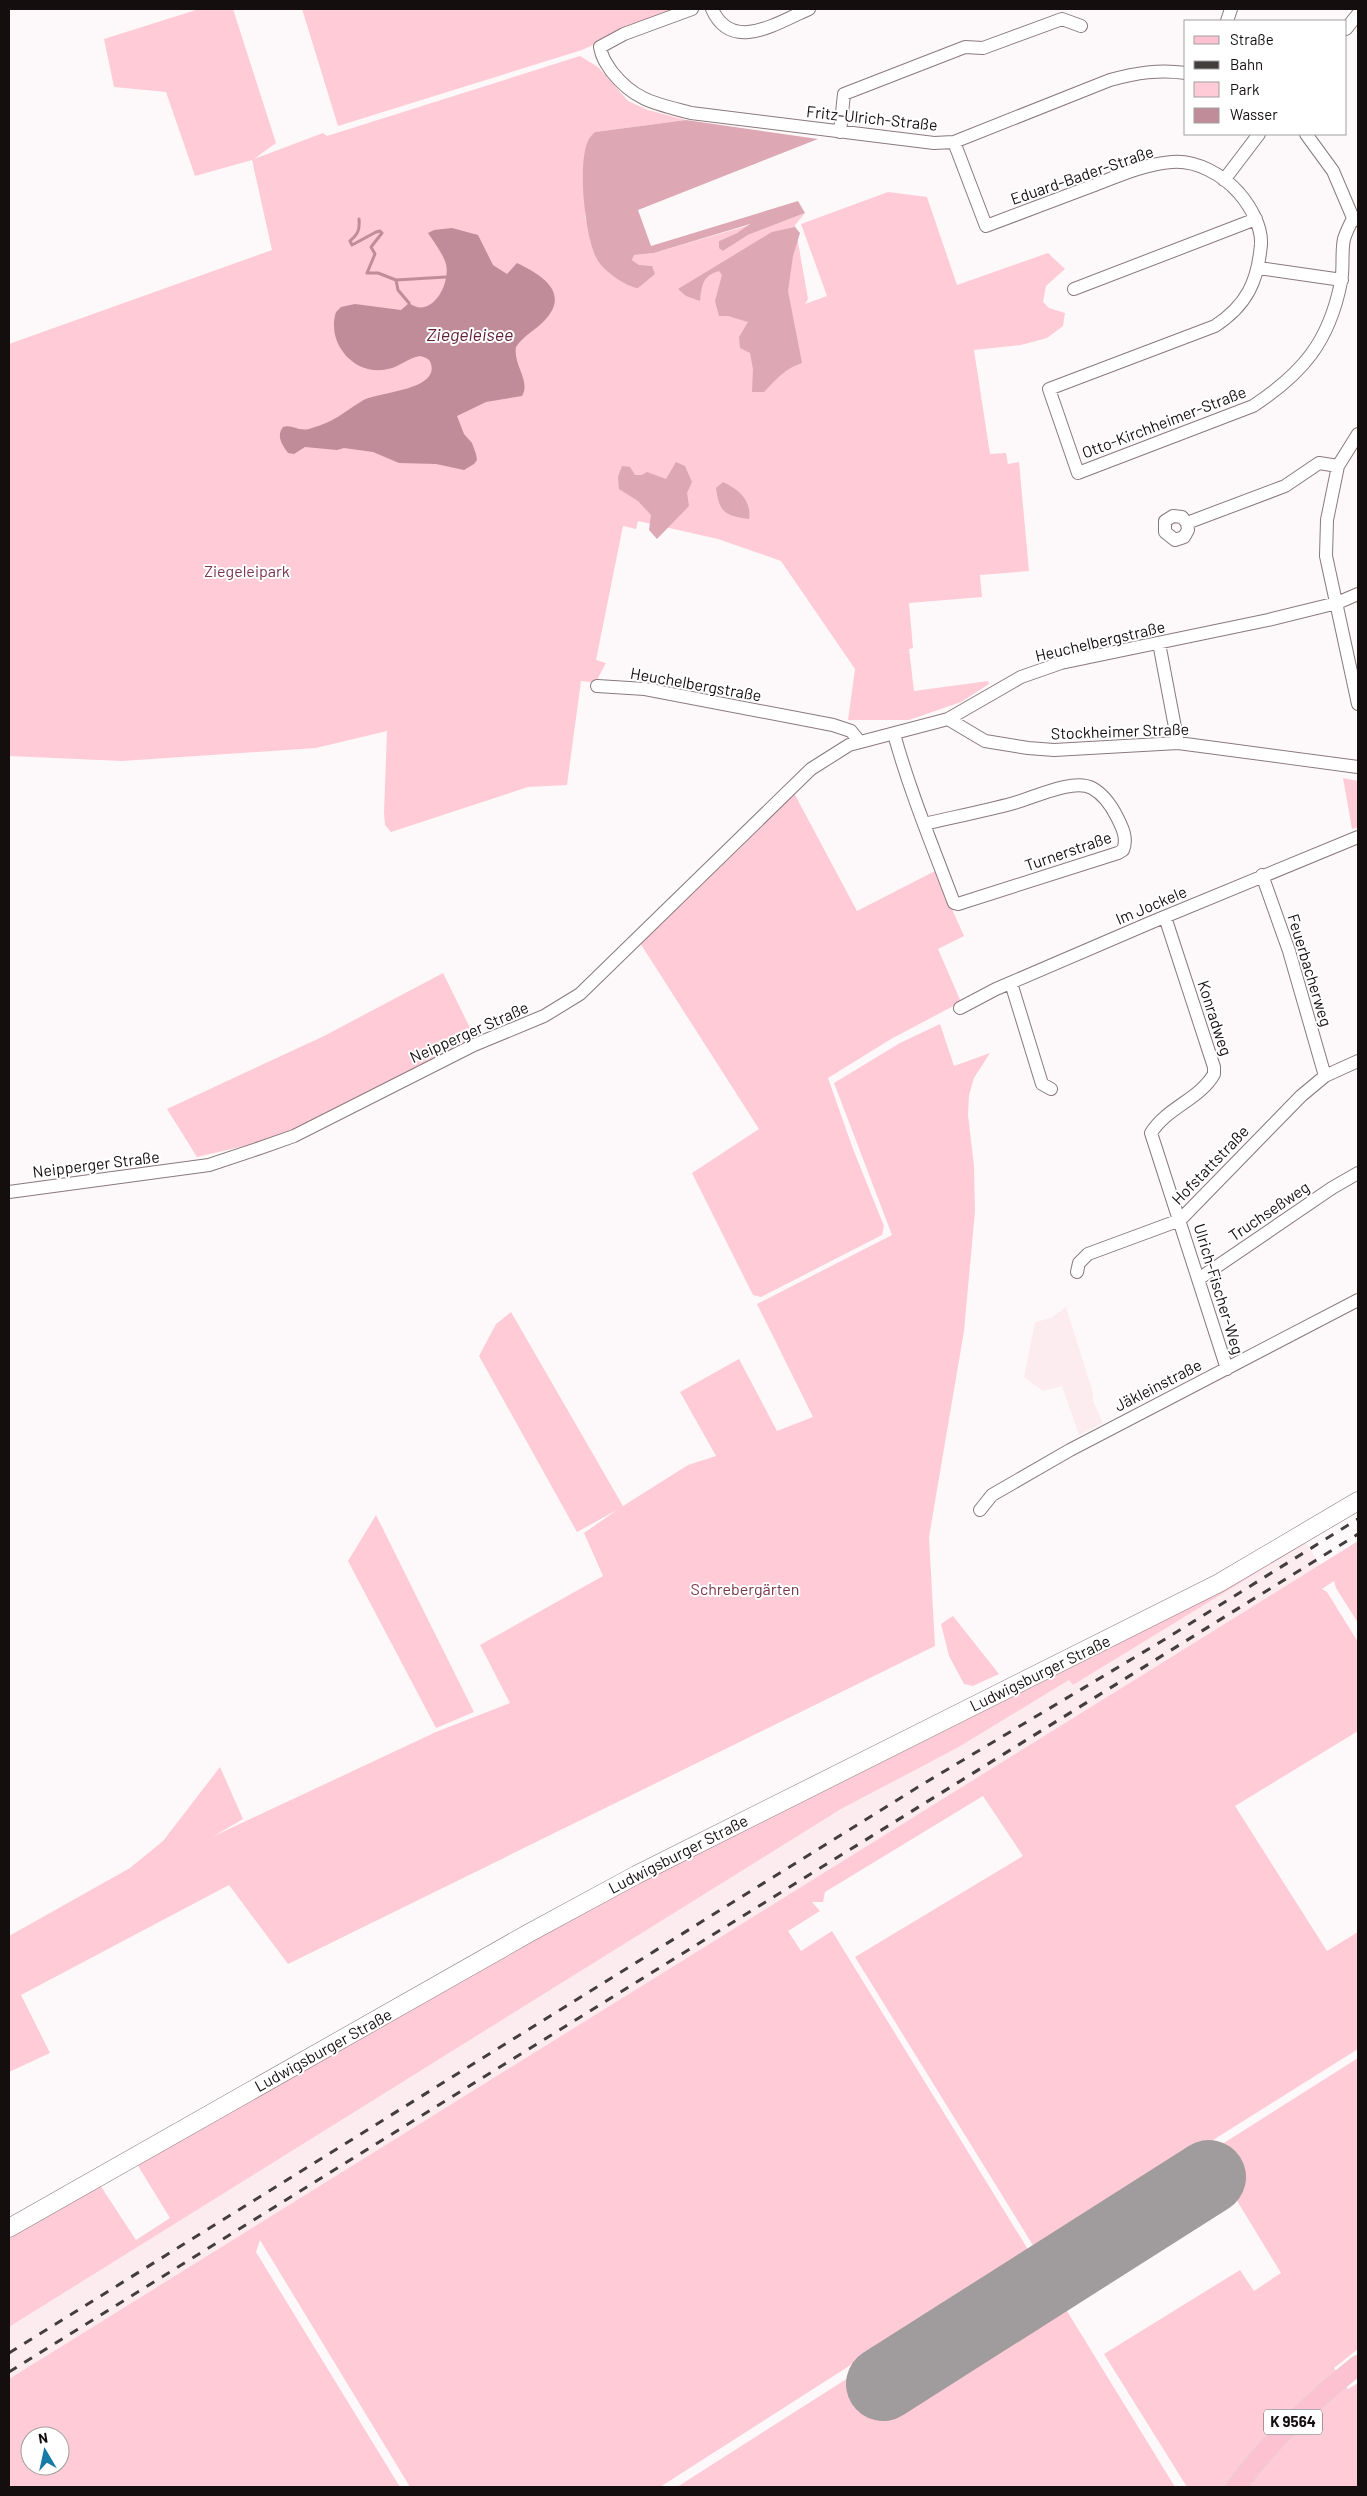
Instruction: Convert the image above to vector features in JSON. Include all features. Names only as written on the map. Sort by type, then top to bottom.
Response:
[{"type":"main road","name":"Ludwigsburger Straße","points":[[9,2228],[529,1933],[636,1875],[1219,1583],[1358,1501]]},
{"type":"main road","name":"K 9564","points":[[1236,2487],[1251,2467],[1299,2416],[1358,2365]]},
{"type":"street","name":"Fritz-Ulrich-Straße","points":[[692,9],[624,34],[600,48],[602,58],[630,92],[653,103],[691,113],[934,143],[954,142],[1110,80],[1137,73],[1165,70],[1184,73]]},
{"type":"street","points":[[712,9],[716,18],[736,33],[766,28],[809,9]]},
{"type":"street","points":[[1347,28],[1358,14]]},
{"type":"street","points":[[840,132],[844,94],[965,47],[983,48],[1062,19],[1081,26]]},
{"type":"street","points":[[1224,180],[1259,135]]},
{"type":"street","points":[[1307,135],[1333,171],[1356,219]]},
{"type":"street","name":"Eduard-Bader-Straße","points":[[954,142],[986,226],[1145,166],[1174,161],[1197,165],[1224,180],[1242,196],[1256,219],[1261,238],[1259,268],[1242,303],[1232,315],[1215,326],[1049,389]]},
{"type":"street","points":[[1074,289],[1256,219]]},
{"type":"street","name":"Otto-Kirchheimer-Straße","points":[[1049,389],[1078,473],[1253,406],[1275,392],[1301,370],[1313,354],[1332,318],[1342,280],[1344,240],[1356,219]]},
{"type":"street","points":[[1259,268],[1342,280]]},
{"type":"street","points":[[1358,434],[1338,466],[1327,520],[1326,556],[1358,699]]},
{"type":"street","points":[[1187,523],[1285,486],[1319,463],[1338,466]]},
{"type":"street","name":"Heuchelbergstraße","points":[[597,686],[663,692],[833,725],[852,731],[859,741],[894,734],[948,719],[1021,677],[1061,663],[1337,603],[1358,594]]},
{"type":"street","points":[[1159,643],[1178,743]]},
{"type":"street","name":"Stockheimer Straße","points":[[948,719],[984,740],[1045,750],[1178,743],[1358,767]]},
{"type":"street","name":"Turnerstraße","points":[[894,734],[906,775],[924,824],[954,903],[958,904],[1118,853],[1123,850],[1126,841],[1123,829],[1104,798],[1092,788],[1082,786],[1064,788],[1014,803],[924,824]]},
{"type":"street","name":"Neipperger Straße","points":[[9,1192],[209,1165],[294,1136],[474,1045],[544,1016],[580,994],[811,769],[859,741]]},
{"type":"street","name":"Im Jockele","points":[[960,1008],[1011,983],[1262,875],[1358,837]]},
{"type":"street","name":"Feuerbacherweg","points":[[1262,875],[1289,951],[1325,1076]]},
{"type":"street","name":"Konradweg","points":[[1165,917],[1214,1067],[1211,1081],[1160,1122],[1152,1133],[1180,1220]]},
{"type":"street","points":[[1011,983],[1042,1084],[1051,1089]]},
{"type":"street","name":"Hofstattstraße","points":[[1077,1272],[1079,1263],[1088,1254],[1180,1220],[1301,1096],[1325,1076],[1358,1061]]},
{"type":"street","name":"Truchseßweg","points":[[1200,1278],[1332,1188],[1358,1173]]},
{"type":"street","name":"Ulrich-Fischer-Weg","points":[[1180,1220],[1200,1278],[1227,1369]]},
{"type":"street","name":"Jäkleinstraße","points":[[980,1510],[992,1495],[1070,1450],[1358,1300]]},
{"type":"shaded area","points":[[686,120],[818,139],[638,210],[651,246],[798,201],[805,213],[748,235],[723,251],[719,248],[719,241],[737,233],[750,224],[654,253],[634,255],[632,260],[639,265],[652,266],[655,274],[638,288],[633,287],[622,282],[606,270],[598,261],[593,251],[586,220],[583,184],[583,166],[588,141],[595,132]]},
{"type":"shaded area","points":[[795,227],[800,233],[793,256],[788,291],[802,363],[786,371],[764,392],[752,392],[753,369],[750,353],[740,348],[739,337],[748,322],[728,316],[719,316],[715,301],[722,275],[719,271],[706,278],[702,286],[700,301],[686,296],[678,289],[772,232]]},
{"type":"shaded area","points":[[676,462],[685,466],[692,482],[687,493],[689,506],[657,539],[649,530],[651,515],[638,501],[619,489],[618,477],[622,466],[630,467],[635,475],[642,475],[647,472],[666,479]]},
{"type":"shaded area","points":[[723,482],[743,496],[748,506],[749,519],[734,516],[721,508],[716,488]]},
{"type":"shaded area","points":[[1066,1307],[1093,1393],[1093,1401],[1103,1423],[1079,1435],[1062,1386],[1043,1391],[1024,1377],[1035,1322],[1051,1318]]},
{"type":"shaded area","points":[[1306,1543],[1320,1565],[9,2379],[9,2327],[841,1809],[957,1748],[1069,1680],[1073,1685]]},
{"type":"green space","name":"Ziegeleipark","points":[[199,9],[233,9],[276,143],[254,159],[323,133],[327,136],[580,56],[598,67],[628,101],[648,110],[686,120],[595,132],[584,156],[585,217],[599,262],[652,266],[639,265],[632,260],[634,255],[654,253],[753,224],[719,241],[723,251],[748,235],[805,213],[795,225],[808,299],[805,304],[827,296],[801,224],[888,192],[927,197],[957,285],[1048,253],[1065,269],[1046,286],[1043,302],[1049,308],[1065,313],[1063,326],[1047,338],[1021,345],[974,350],[990,454],[1006,453],[1008,464],[1019,462],[1029,571],[980,575],[982,597],[909,603],[913,648],[909,649],[914,691],[988,681],[989,684],[961,702],[909,720],[848,720],[855,669],[781,561],[718,539],[638,521],[636,529],[623,526],[596,660],[606,663],[598,678],[599,683],[581,681],[567,785],[528,787],[391,832],[385,825],[384,813],[387,731],[316,748],[122,761],[9,756],[9,344],[272,250],[252,160],[195,176],[166,92],[114,87],[104,39]]},
{"type":"green space","points":[[302,9],[672,9],[582,50],[338,126]]},
{"type":"green space","points":[[1343,778],[1358,781],[1358,827],[1352,829]]},
{"type":"green space","points":[[794,793],[857,911],[935,871],[964,936],[938,949],[961,1002],[891,1039],[828,1078],[853,1149],[884,1226],[882,1235],[761,1297],[753,1295],[692,1173],[759,1129],[640,943]]},
{"type":"green space","points":[[443,973],[475,1038],[294,1130],[253,1144],[197,1157],[167,1109],[324,1036]]},
{"type":"green space","name":"Schrebergärten","points":[[940,1024],[954,1066],[990,1053],[974,1078],[969,1095],[968,1115],[974,1166],[975,1211],[964,1331],[929,1537],[935,1646],[288,1964],[229,1885],[21,1995],[50,2053],[9,2072],[9,1936],[130,1868],[163,1841],[220,1767],[243,1819],[214,1836],[436,1732],[510,1703],[480,1645],[603,1576],[584,1533],[617,1510],[577,1532],[479,1356],[496,1324],[511,1312],[623,1506],[688,1465],[716,1456],[680,1392],[739,1359],[777,1431],[813,1417],[757,1304],[892,1235],[834,1083],[900,1043]]},
{"type":"green space","points":[[1358,1511],[1073,1685],[1069,1680],[957,1748],[841,1809],[9,2327],[9,2235],[98,2182],[136,2240],[170,2218],[135,2161],[612,1895],[1186,1608]]},
{"type":"green space","points":[[376,1515],[474,1712],[436,1728],[348,1561]]},
{"type":"green space","points":[[1358,1541],[1358,1623],[1336,1588],[1334,1581],[1322,1589],[1327,1592],[1358,1642],[1358,1731],[1235,1806],[1327,1951],[1358,1932],[1358,2049],[1041,2248],[1034,2247],[855,1957],[1023,1856],[983,1796],[825,1892],[823,1902],[812,1902],[820,1911],[788,1931],[801,1951],[832,1931],[1029,2251],[660,2487],[410,2487],[260,2240],[256,2252],[400,2487],[9,2487],[9,2379]]},
{"type":"green space","points":[[953,1616],[999,1674],[973,1686],[964,1684],[949,1656],[941,1624]]},
{"type":"green space","points":[[1358,2058],[1358,2349],[1334,2368],[1348,2389],[1358,2383],[1358,2487],[1187,2487],[1104,2354],[1240,2270],[1254,2291],[1281,2273],[1231,2191],[1064,2291],[1046,2263],[1047,2255]]},
{"type":"green space","points":[[1035,2259],[1175,2487],[677,2487]]},
{"type":"water","name":"Ziegeleisee","points":[[452,228],[478,235],[493,265],[507,274],[517,263],[543,278],[554,293],[555,301],[552,310],[545,320],[516,347],[517,360],[524,385],[522,396],[486,402],[457,416],[464,434],[472,443],[477,460],[464,470],[436,464],[399,463],[373,452],[344,448],[337,450],[305,447],[294,454],[288,453],[280,437],[283,427],[287,426],[303,430],[320,426],[362,401],[416,385],[425,380],[431,373],[430,361],[420,356],[388,369],[364,368],[354,363],[339,346],[334,324],[336,312],[341,307],[355,304],[401,310],[409,303],[417,307],[425,307],[432,303],[442,290],[447,272],[443,256],[428,233],[434,230]]},
{"type":"waterway","points":[[359,219],[358,232],[350,241],[352,245],[376,232],[380,231],[382,233],[371,247],[375,254],[367,273],[378,273],[396,280],[398,290],[409,303]]},
{"type":"waterway","points":[[396,280],[446,277]]},
{"type":"runway","points":[[883,2384],[1209,2177]]},
{"type":"railway","points":[[9,2353],[918,1787],[1162,1641],[1358,1519]]},
{"type":"railway","points":[[9,2372],[1358,1534]]}]
